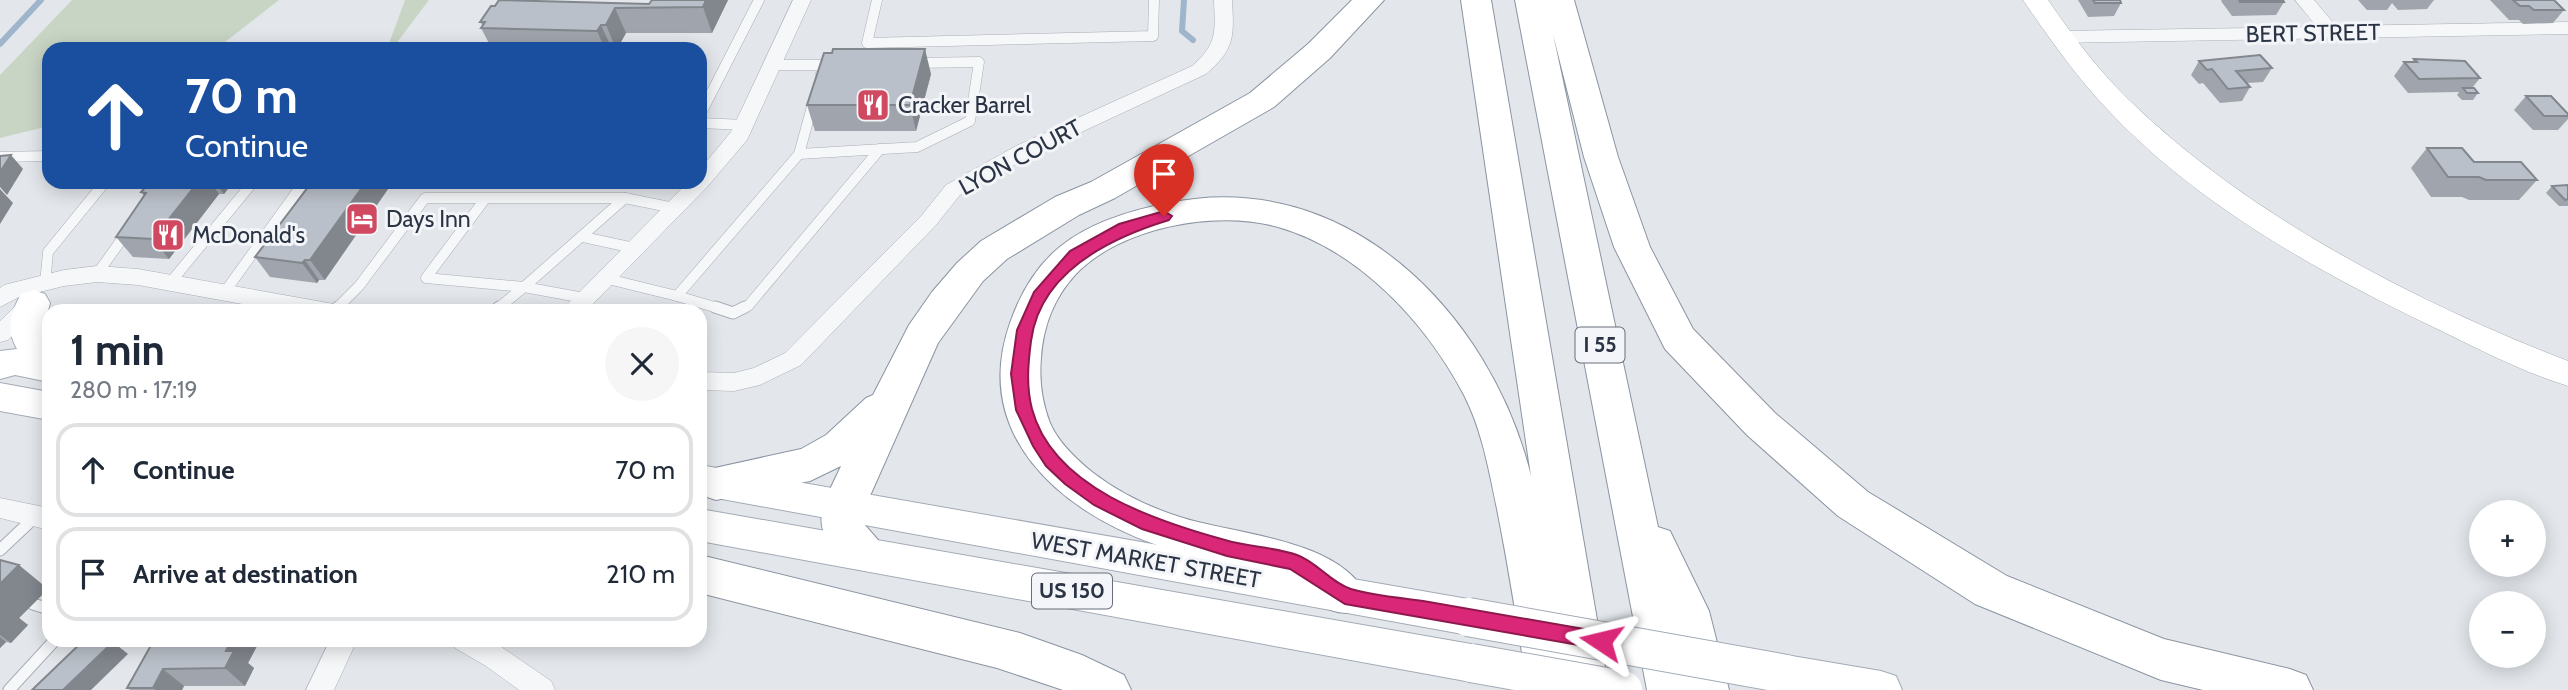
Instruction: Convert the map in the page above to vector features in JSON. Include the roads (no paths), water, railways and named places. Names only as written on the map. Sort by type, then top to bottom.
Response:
[{"type":"highway","points":[[863,553],[842,530],[844,507],[891,398],[923,335],[945,302],[994,250],[1067,206],[1103,190],[1262,100],[1319,51],[1369,0]]},
{"type":"highway","points":[[1476,0],[1586,690]]},
{"type":"highway","name":"I 55","points":[[1530,0],[1670,690]]},
{"type":"highway","points":[[1559,0],[1601,157],[1632,247],[1679,339],[1761,424],[1853,504],[1991,590],[2161,659],[2290,690]]},
{"type":"highway","points":[[1345,596],[1294,562],[1227,549],[1148,524],[1100,500],[1071,480],[1052,461],[1039,442],[1024,410],[1019,374],[1024,330],[1042,292],[1075,255],[1125,228],[1164,216],[1206,208],[1250,209],[1293,219],[1324,232],[1358,249],[1380,268],[1420,305],[1446,336],[1480,387],[1500,432],[1527,551],[1552,690]]},
{"type":"highway","points":[[708,482],[810,464],[840,447],[891,398]]},
{"type":"highway","points":[[1630,492],[1687,611],[1706,690]]},
{"type":"highway","points":[[707,576],[1044,661],[1108,690]]},
{"type":"main road","points":[[2035,0],[2057,37],[2077,62],[2145,130],[2183,162],[2298,242],[2411,304],[2568,374]]},
{"type":"main road","points":[[26,296],[25,334],[42,356]]},
{"type":"main road","points":[[0,365],[15,362],[42,364]]},
{"type":"main road","points":[[0,397],[42,405]]},
{"type":"main road","name":"WEST MARKET STREET","points":[[708,482],[1881,690]]},
{"type":"main road","name":"WEST MARKET STREET","points":[[707,526],[1623,690]]},
{"type":"street","points":[[707,175],[745,124],[802,0]]},
{"type":"street","name":"LYON COURT","points":[[707,381],[734,382],[760,376],[793,359],[929,220],[953,190],[1023,151],[1199,70],[1215,57],[1225,43],[1223,0]]},
{"type":"street","points":[[2304,0],[2331,32]]},
{"type":"street","name":"BERT STREET","points":[[2057,37],[2568,28]]},
{"type":"street","points":[[579,304],[693,189]]},
{"type":"street","points":[[0,334],[26,296],[64,278],[97,274],[170,283],[288,304]]},
{"type":"street","points":[[0,508],[42,518]]},
{"type":"street","points":[[320,690],[341,647]]},
{"type":"street","points":[[477,647],[496,657],[541,690]]},
{"type":"lane","points":[[707,101],[759,0]]},
{"type":"lane","points":[[877,0],[867,43],[1153,36],[1154,0]]},
{"type":"lane","points":[[799,154],[917,147],[970,121],[979,62],[901,63]]},
{"type":"lane","points":[[772,65],[836,65]]},
{"type":"lane","points":[[677,296],[799,154],[823,65]]},
{"type":"lane","points":[[707,123],[745,124]]},
{"type":"lane","points":[[707,305],[733,313],[748,306],[880,149]]},
{"type":"lane","points":[[0,158],[42,156]]},
{"type":"lane","points":[[26,296],[48,252],[99,189]]},
{"type":"lane","points":[[170,283],[248,189]]},
{"type":"lane","points":[[224,293],[299,189]]},
{"type":"lane","points":[[342,304],[359,286],[425,198],[625,198],[674,208]]},
{"type":"lane","points":[[504,304],[625,198]]},
{"type":"lane","points":[[485,199],[425,278],[524,287],[575,304]]},
{"type":"lane","points":[[97,274],[132,225]]},
{"type":"lane","points":[[583,237],[634,248]]},
{"type":"lane","points":[[604,278],[703,304]]},
{"type":"lane","points":[[0,550],[42,518]]},
{"type":"lane","points":[[33,604],[42,607]]},
{"type":"lane","points":[[9,690],[49,647]]},
{"type":"waterway","points":[[0,44],[41,0]]},
{"type":"waterway","points":[[1184,0],[1182,31],[1193,40]]},
{"type":"place","name":"Cracker Barrel","points":[[873,105]]},
{"type":"place","name":"Days Inn","points":[[362,219]]},
{"type":"place","name":"McDonald's","points":[[168,235]]}]
